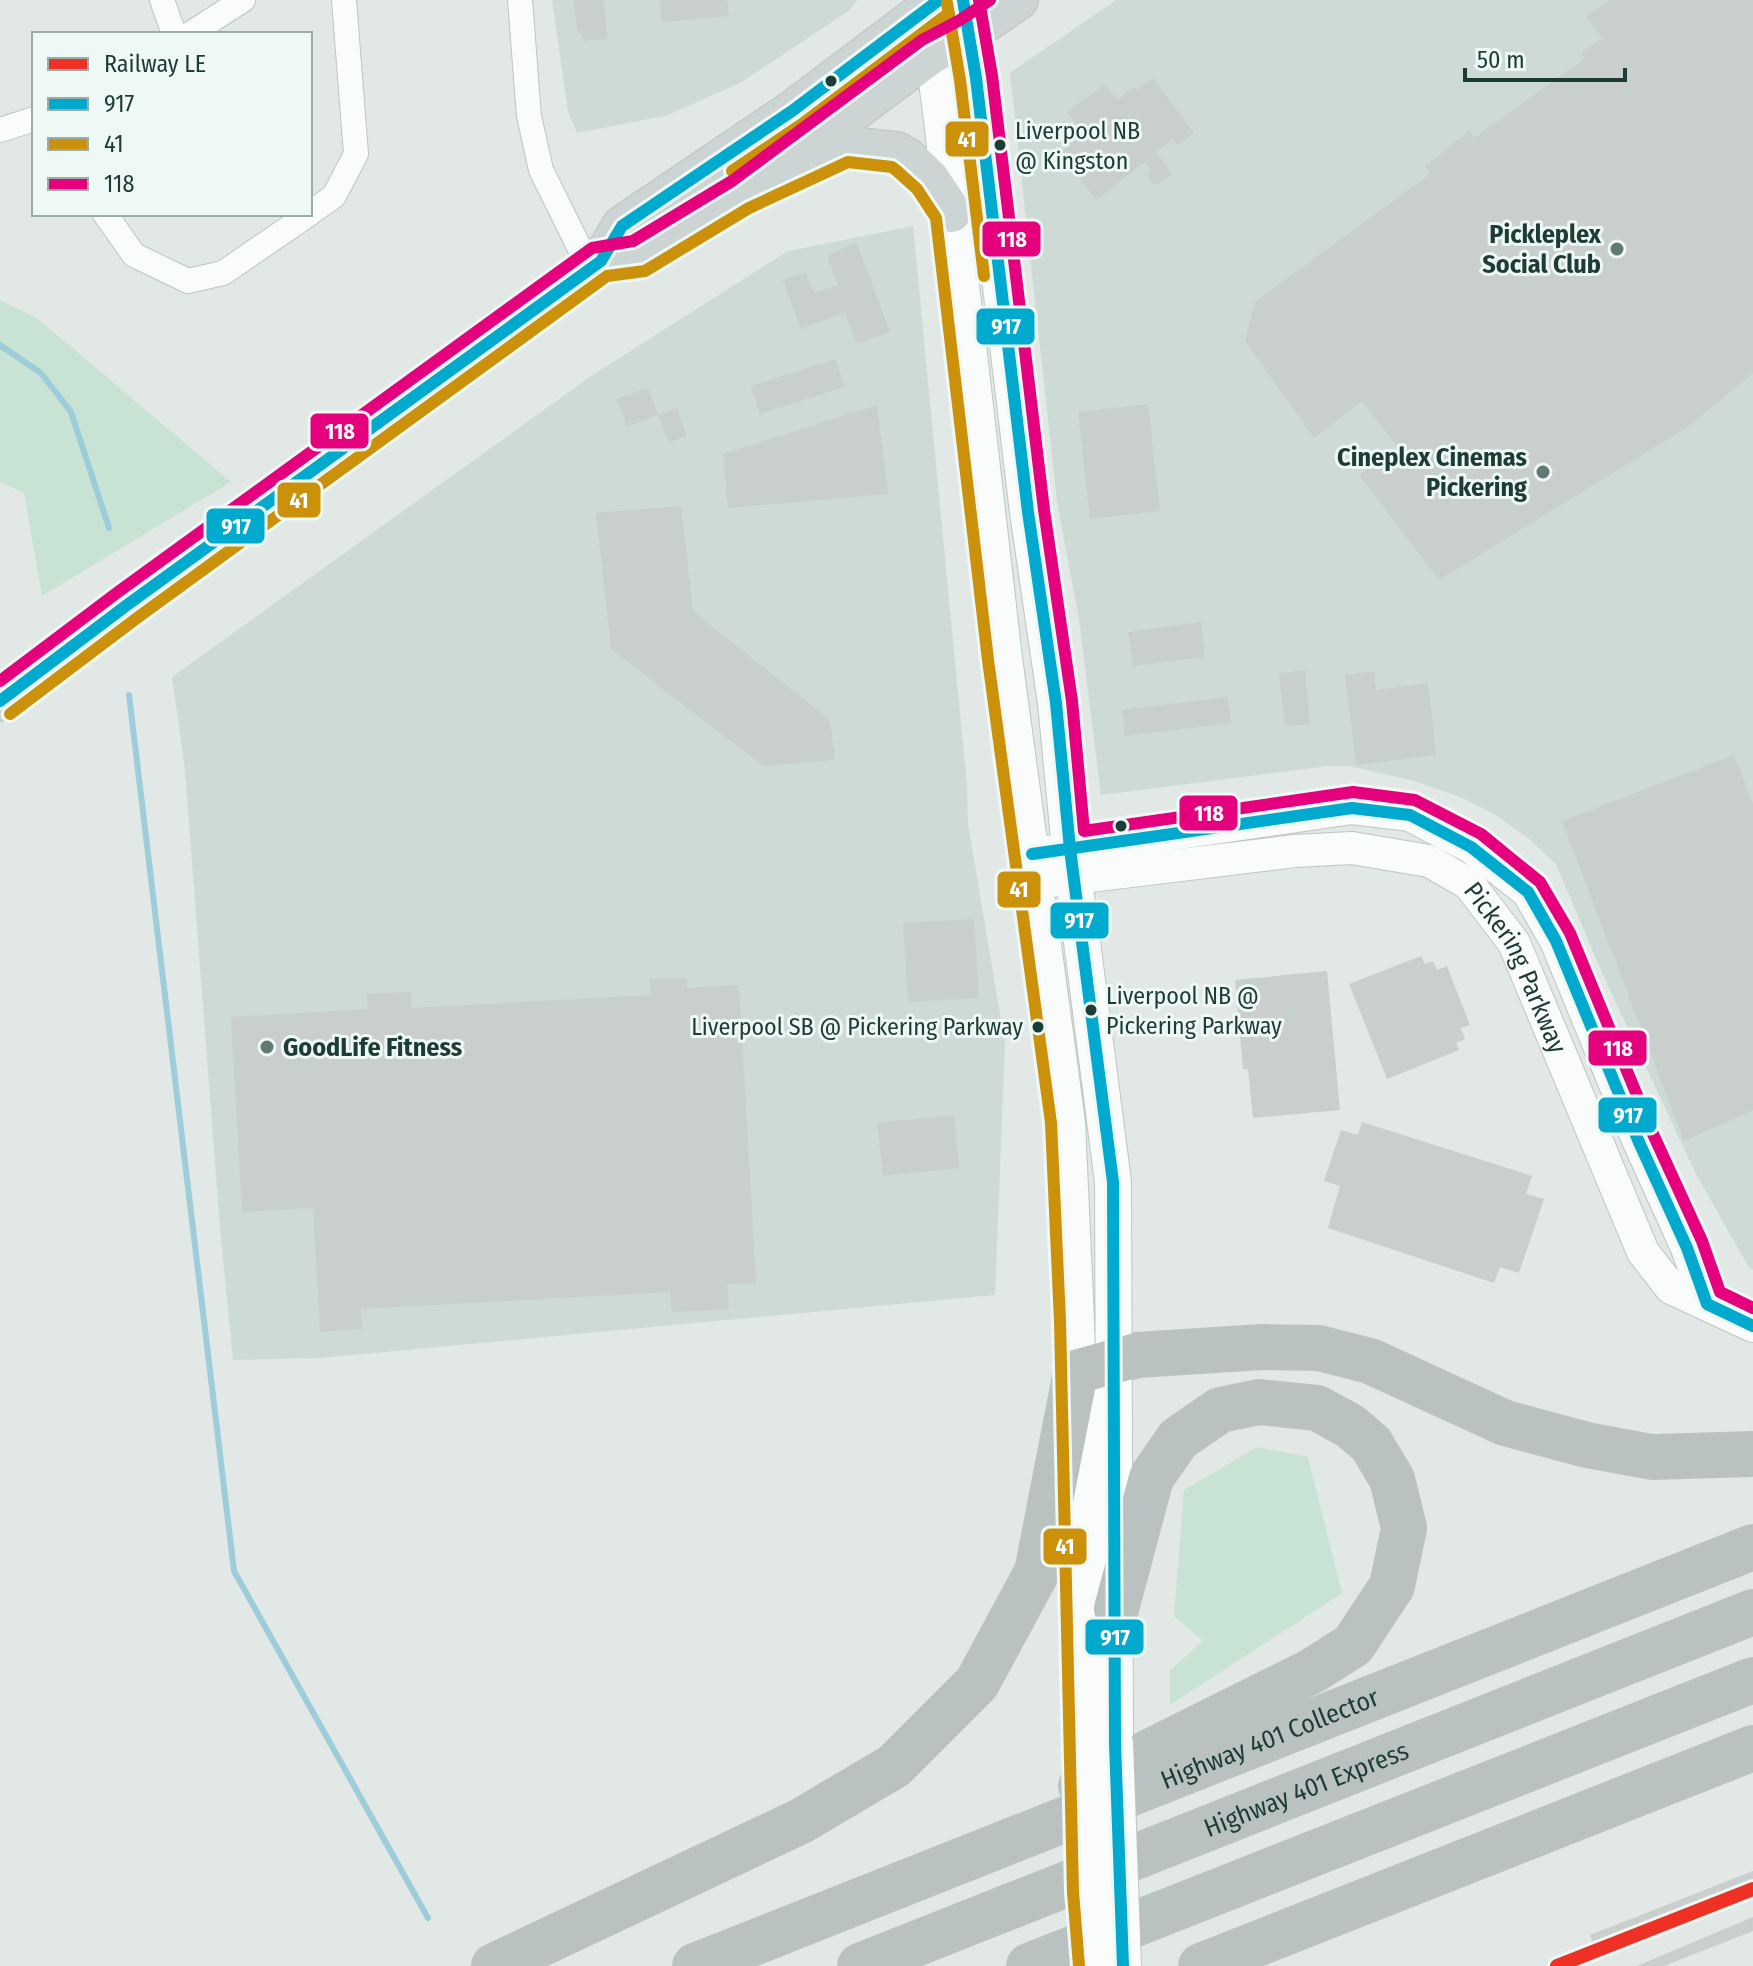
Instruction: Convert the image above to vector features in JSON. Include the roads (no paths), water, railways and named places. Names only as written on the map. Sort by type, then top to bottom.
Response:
[{"type":"highway","points":[[494,1966],[801,1821],[894,1766],[977,1683],[1037,1572],[1080,1371],[1137,1355],[1262,1347],[1319,1348],[1370,1361],[1505,1423],[1587,1445],[1652,1457],[1753,1454]]},
{"type":"highway","points":[[1000,1846],[1083,1785],[1312,1671],[1353,1645],[1392,1586],[1404,1528],[1392,1479],[1371,1444],[1350,1426],[1317,1408],[1259,1402],[1220,1410],[1178,1439],[1151,1478],[1116,1609]]},
{"type":"highway","name":"Highway 401 Collector","points":[[695,1966],[1753,1547]]},
{"type":"highway","name":"Highway 401 Express","points":[[860,1966],[1753,1612]]},
{"type":"highway","points":[[1029,1966],[1753,1680]]},
{"type":"highway","points":[[1201,1966],[1753,1748]]},
{"type":"main road","points":[[0,701],[127,605],[596,265],[622,226],[944,8],[1018,0]]},
{"type":"main road","points":[[944,8],[932,53],[1004,658],[1067,1122],[1101,1747],[1123,1966]]},
{"type":"main road","points":[[944,8],[976,78],[1028,512],[1056,703],[1113,1182],[1080,1371],[1116,1609],[1089,1892],[1095,1966]]},
{"type":"main road","points":[[596,265],[638,257],[741,194],[932,53]]},
{"type":"main road","points":[[741,194],[845,146],[856,146],[897,152],[907,158],[929,179],[951,212]]},
{"type":"street","points":[[162,0],[173,32]]},
{"type":"street","points":[[193,32],[243,0]]},
{"type":"street","points":[[312,212],[334,196],[356,154],[344,0]]},
{"type":"street","points":[[520,0],[529,116],[541,170],[596,265]]},
{"type":"street","points":[[0,130],[32,120]]},
{"type":"street","points":[[106,216],[134,255],[188,281],[223,273],[306,216]]},
{"type":"street","name":"Pickering Parkway","points":[[1032,869],[1073,863],[1352,848],[1429,861],[1469,884],[1514,943],[1643,1252],[1671,1288],[1753,1326]]},
{"type":"waterway","points":[[0,345],[41,373],[71,412],[109,528]]},
{"type":"waterway","points":[[129,695],[234,1571],[428,1918]]},
{"type":"rail line","name":"LE","points":[[1557,1966],[1753,1889]]},
{"type":"place","name":"Liverpool NB @ Kingston","points":[[1000,145]]},
{"type":"place","name":"Pickleplex Social Club","points":[[1617,249]]},
{"type":"place","name":"Cineplex Cinemas Pickering","points":[[1543,472]]},
{"type":"place","name":"Liverpool NB @ Pickering Parkway","points":[[1091,1010]]},
{"type":"place","name":"Liverpool SB @ Pickering Parkway","points":[[1038,1027]]},
{"type":"place","name":"GoodLife Fitness","points":[[267,1047]]}]
